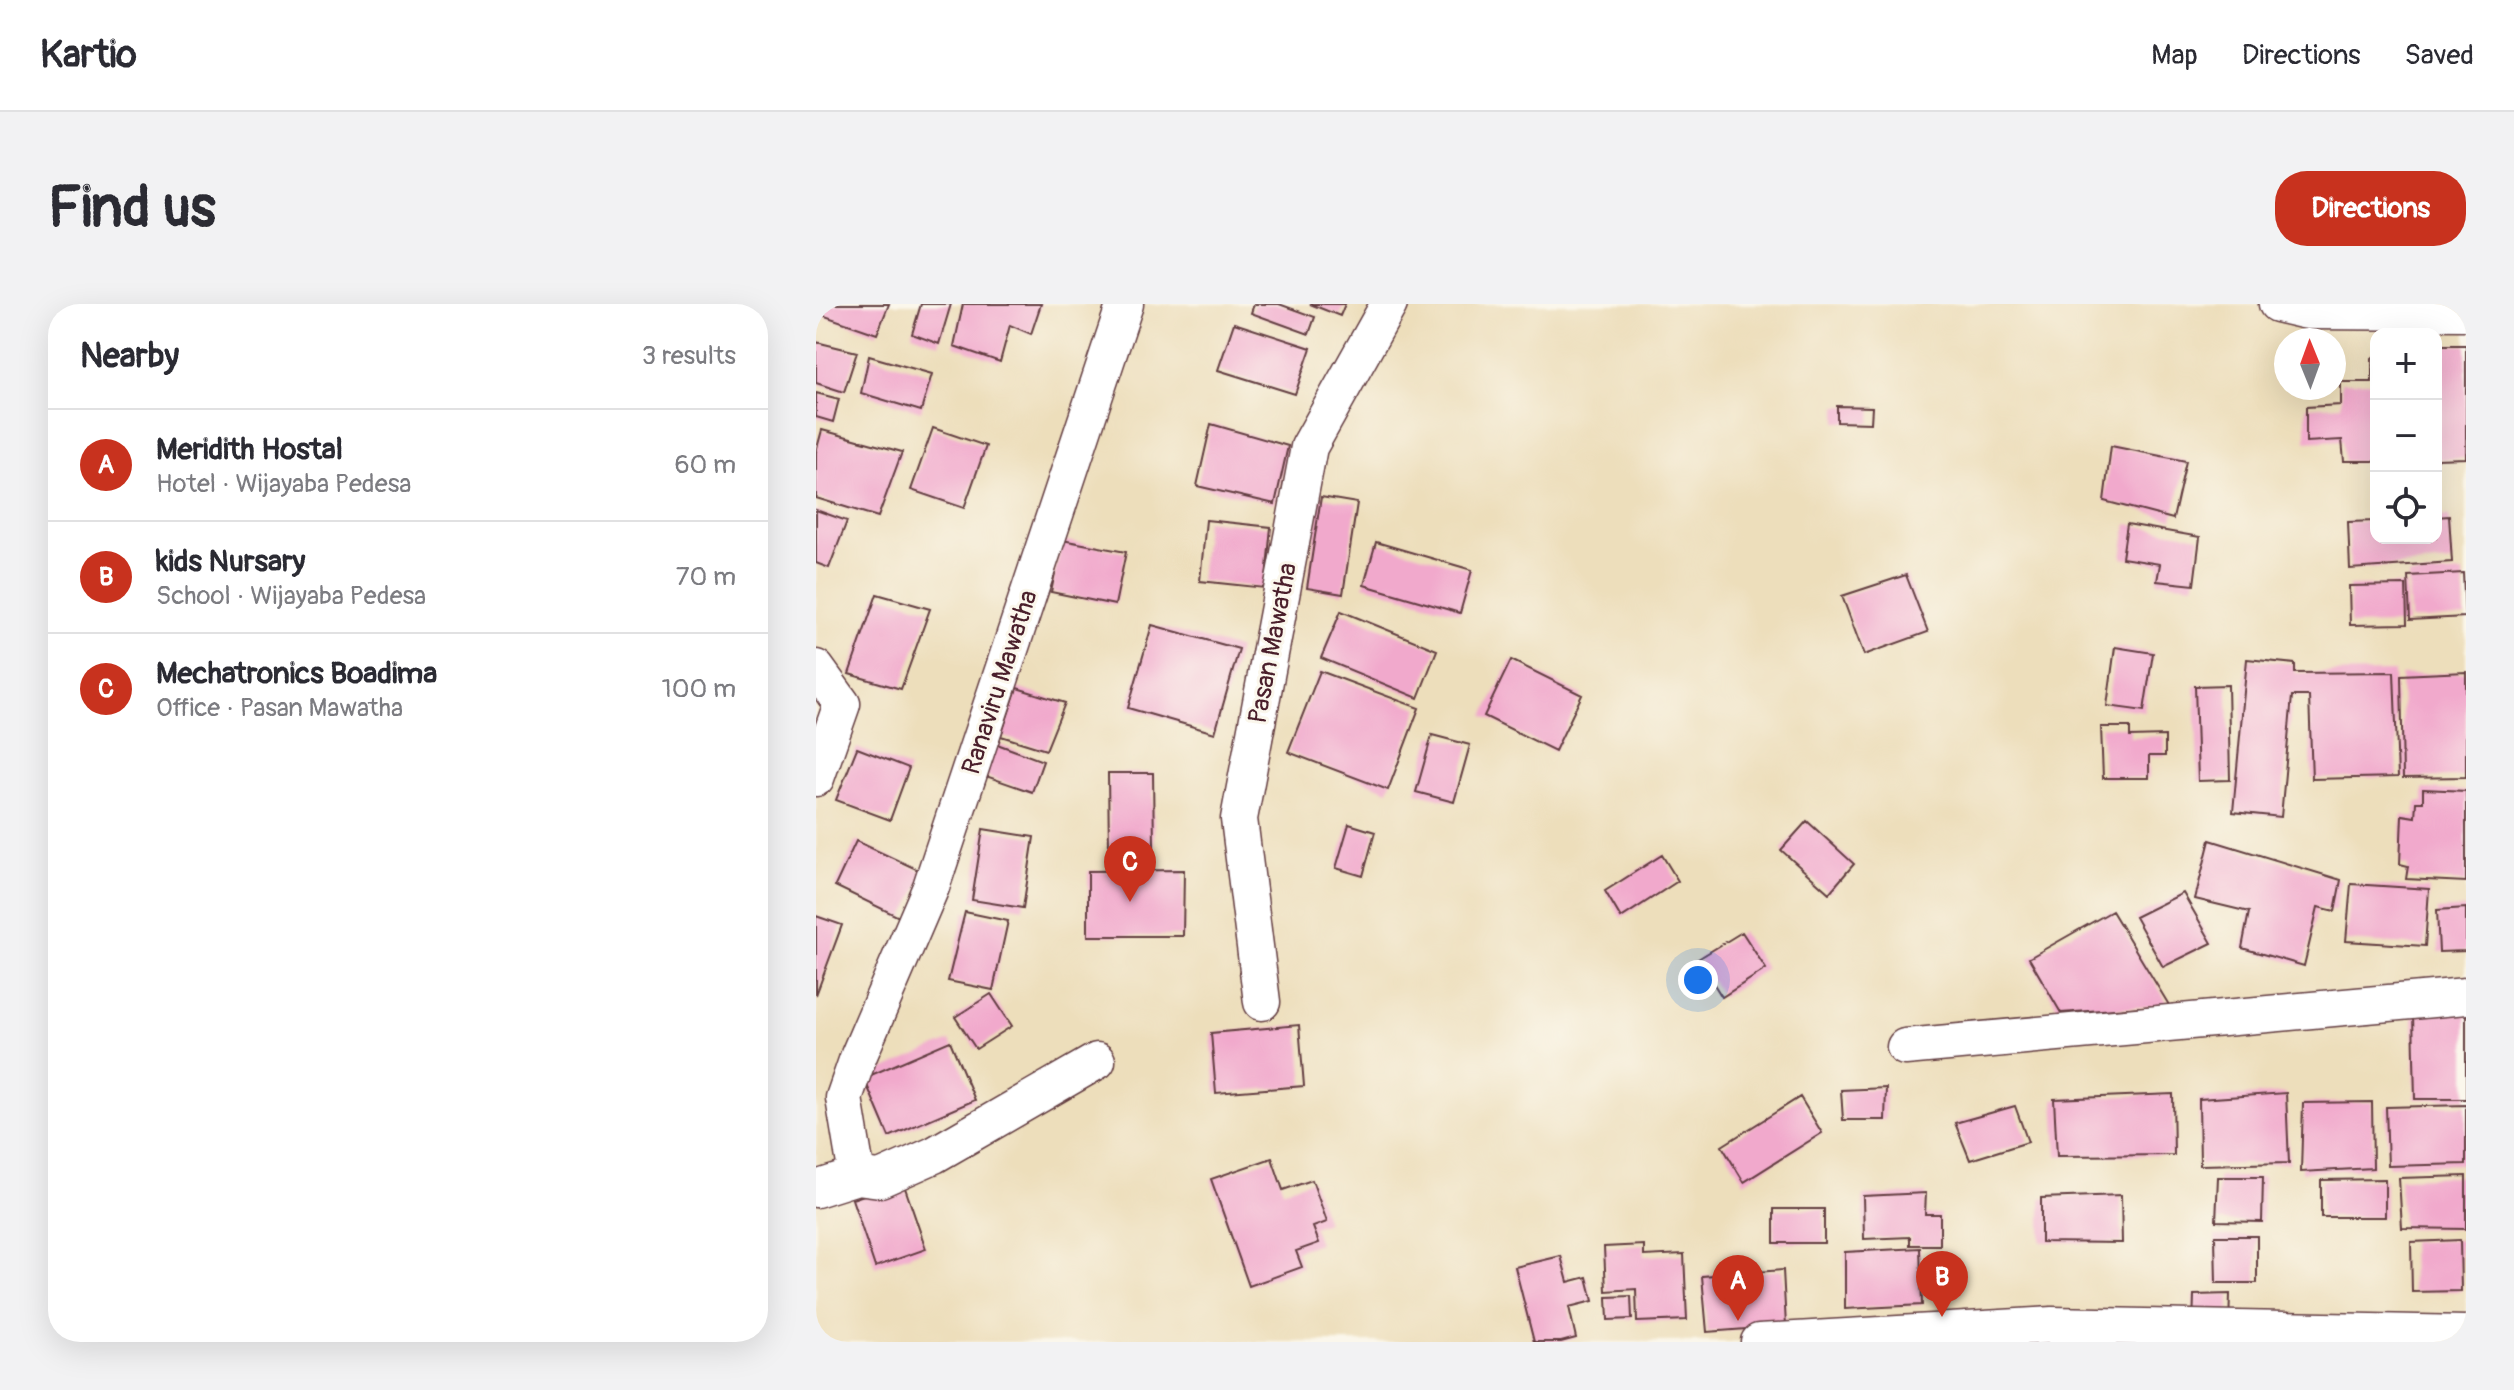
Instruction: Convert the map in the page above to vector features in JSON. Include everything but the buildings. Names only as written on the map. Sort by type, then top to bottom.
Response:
[{"type":"street","name":"Ranaviru Mawatha","points":[[857,1176],[844,1098],[859,1055],[931,887],[1125,304]]},
{"type":"street","name":"Pasan Mawatha","points":[[1262,1002],[1239,819],[1309,447],[1389,304]]},
{"type":"street","points":[[2277,304],[2307,311],[2466,312]]},
{"type":"street","points":[[816,668],[842,704],[816,778]]},
{"type":"street","points":[[1905,1047],[2466,996]]},
{"type":"street","points":[[816,1189],[857,1176],[880,1179],[934,1155],[1097,1061]]},
{"type":"street","points":[[1759,1342],[2052,1325],[2466,1334]]},
{"type":"place","name":"Mechatronics Boadima","points":[[1130,902]]},
{"type":"place","name":"kids Nursary","points":[[1942,1317]]},
{"type":"place","name":"Meridith Hostal","points":[[1738,1321]]}]
